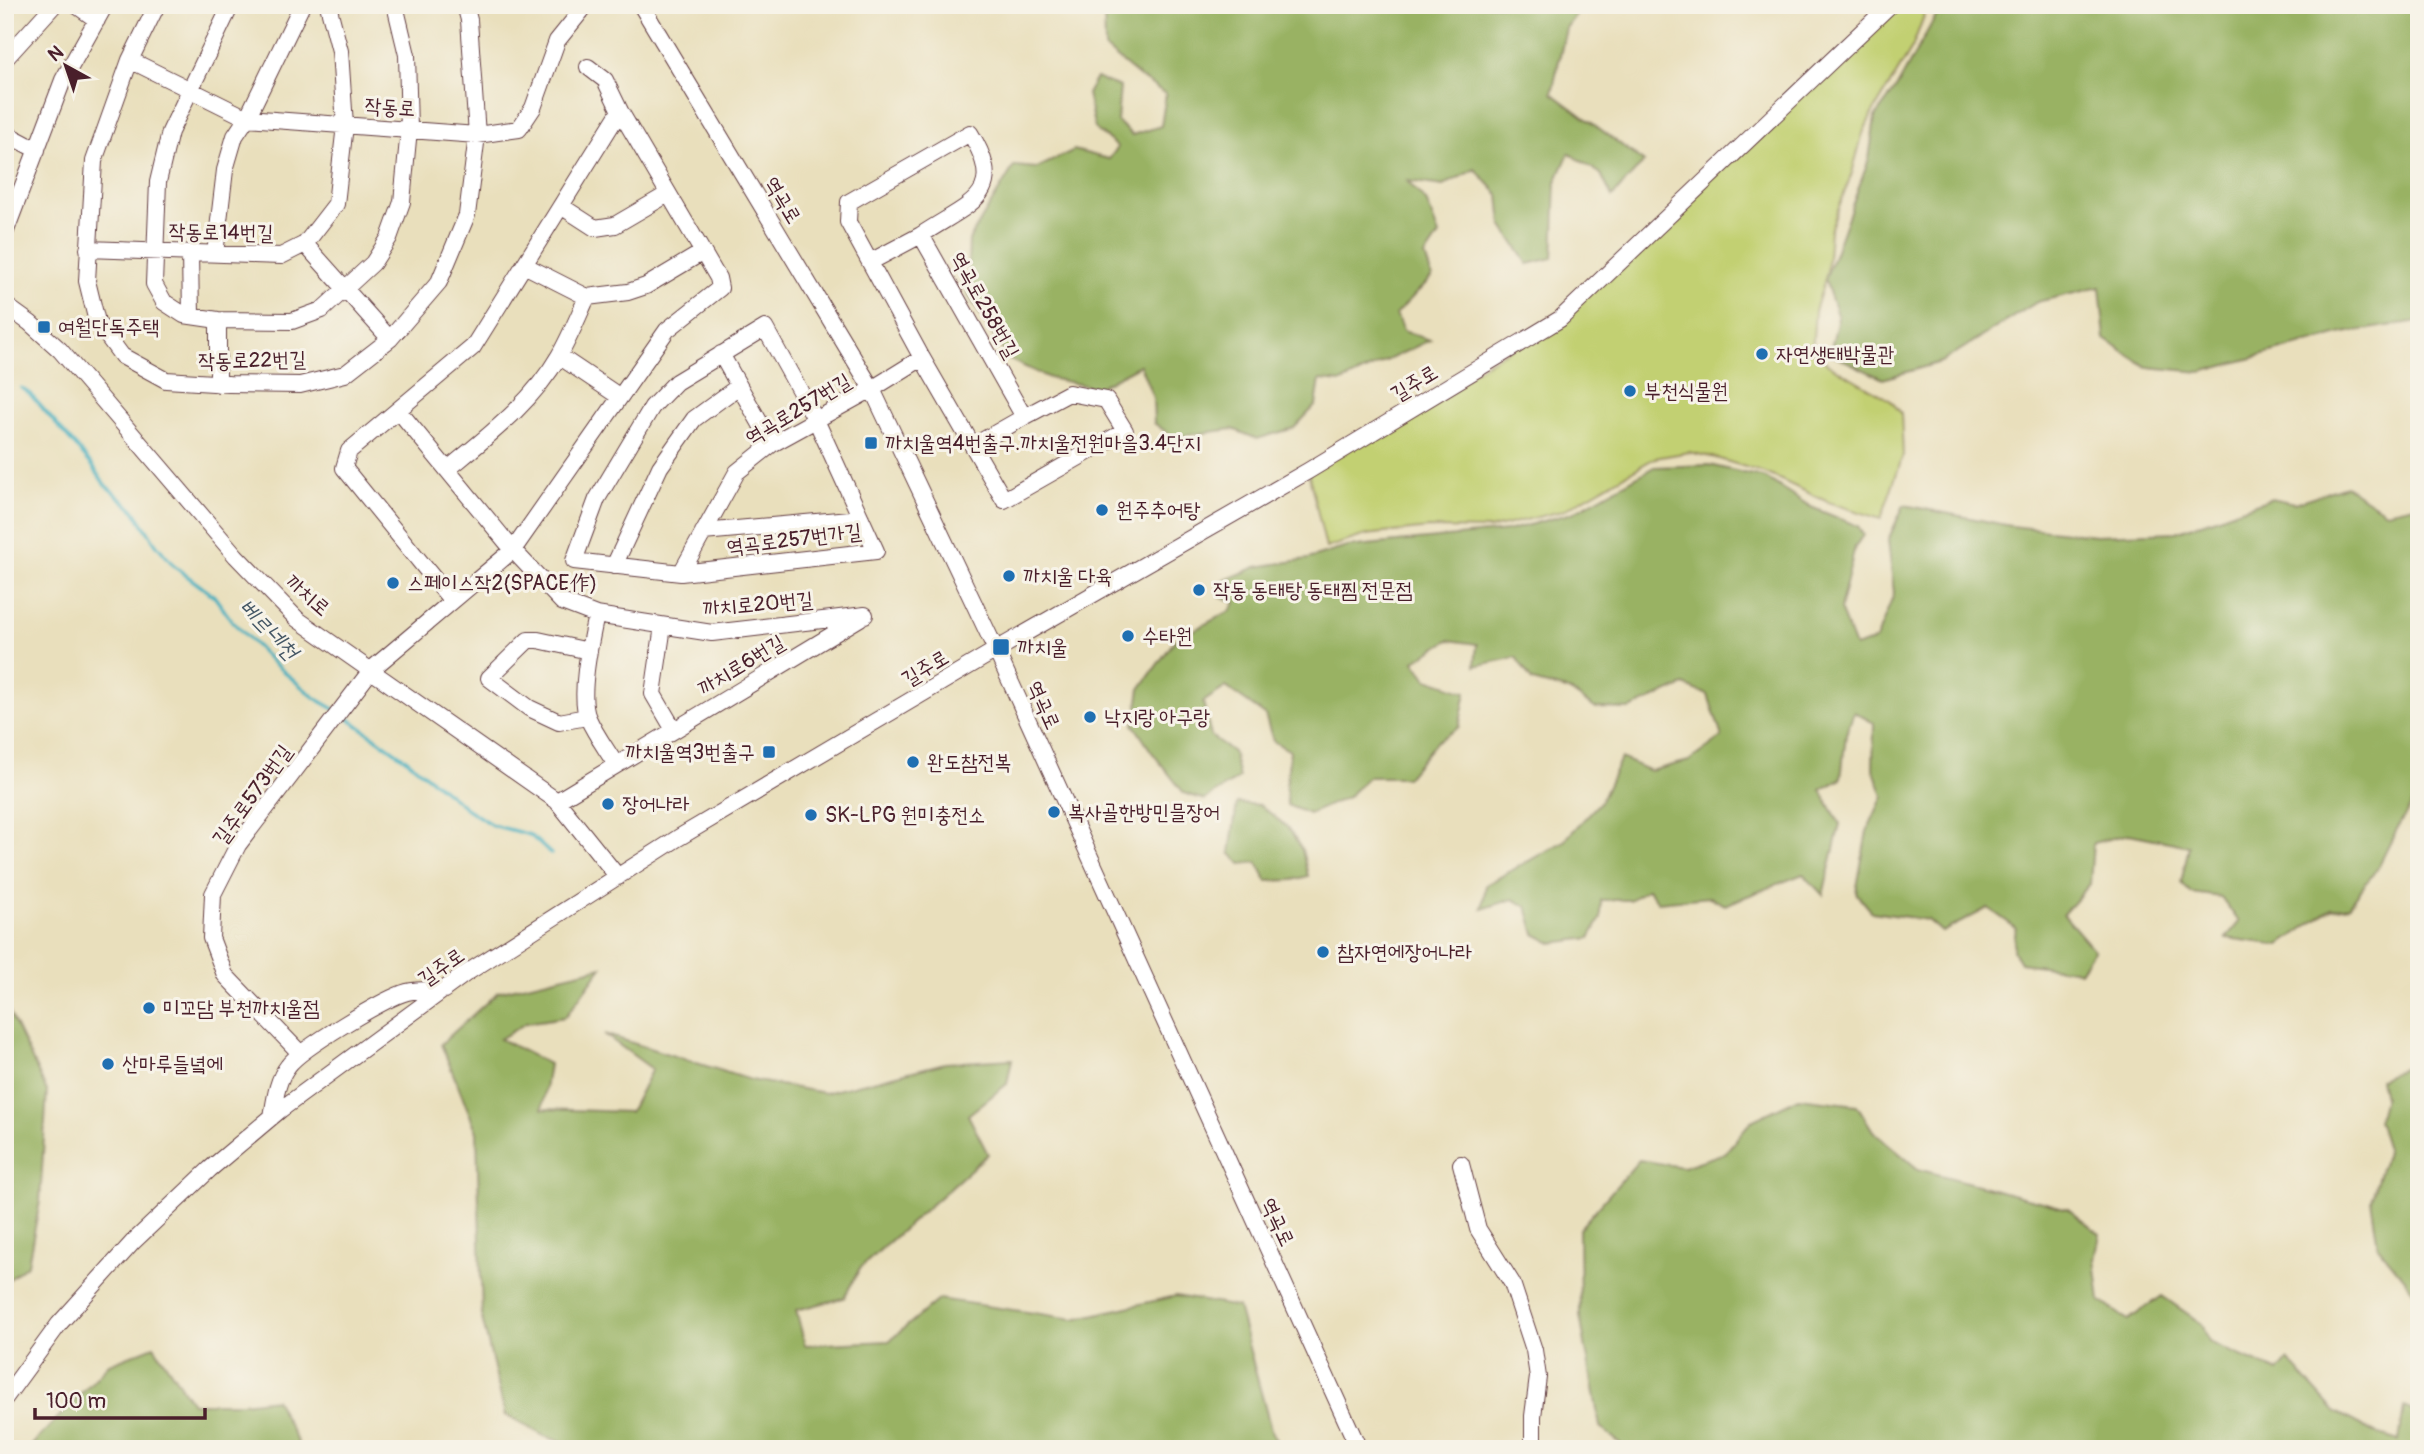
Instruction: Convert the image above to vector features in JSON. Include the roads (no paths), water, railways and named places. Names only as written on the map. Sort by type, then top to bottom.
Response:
[{"type":"street","points":[[5,59],[54,5]]},
{"type":"street","points":[[6,227],[63,80],[101,12],[76,5]]},
{"type":"street","name":"작동로22번길","points":[[157,5],[130,60],[94,161],[87,281],[97,322],[122,356],[166,380],[218,384],[300,384],[345,374],[390,338],[439,282],[467,215],[477,135],[469,20],[465,5]]},
{"type":"street","points":[[231,5],[170,132],[158,182],[154,284],[164,302],[184,315],[218,320],[292,321],[322,310],[373,262],[389,238],[402,202],[409,130],[407,55],[395,5]]},
{"type":"street","points":[[215,254],[225,170],[235,136],[247,118],[302,5]]},
{"type":"street","points":[[328,5],[340,51],[345,125],[336,204],[305,244],[390,338]]},
{"type":"street","name":"작동로","points":[[130,60],[247,118],[477,135],[519,129],[533,108],[557,41],[586,5]]},
{"type":"street","name":"역곡로","points":[[641,5],[872,389],[996,650],[1359,1449]]},
{"type":"street","name":"길주로","points":[[5,1398],[59,1324],[133,1242],[210,1169],[272,1117],[444,990],[678,838],[996,650],[1308,471],[1560,319],[1890,5]]},
{"type":"street","points":[[372,669],[513,550],[667,330],[720,288],[718,278],[620,111],[605,80],[588,67]]},
{"type":"street","points":[[452,601],[344,468],[349,451],[473,347],[620,111]]},
{"type":"street","points":[[5,133],[37,150]]},
{"type":"street","points":[[870,262],[921,235],[979,197],[988,176],[982,153],[970,133],[849,202],[848,222],[922,358],[1004,500],[1125,430],[1106,400],[1069,393],[973,446]]},
{"type":"street","points":[[561,206],[595,228],[615,225],[668,194]]},
{"type":"street","name":"역곡로258번길","points":[[921,235],[1024,416]]},
{"type":"street","name":"작동로14번길","points":[[88,249],[281,256],[305,244]]},
{"type":"street","points":[[190,253],[191,316]]},
{"type":"street","points":[[524,265],[587,298],[628,292],[646,286],[703,253]]},
{"type":"street","points":[[447,470],[512,416],[559,356],[587,298]]},
{"type":"street","name":"까치로","points":[[5,305],[60,350],[236,556],[297,618],[557,801],[618,877]]},
{"type":"street","points":[[218,320],[218,384]]},
{"type":"street","name":"역곡로257번가길","points":[[765,328],[816,420],[876,551],[681,573],[574,561],[597,499],[652,407],[676,382],[765,328]]},
{"type":"street","points":[[721,354],[772,444]]},
{"type":"street","points":[[559,356],[620,397]]},
{"type":"street","points":[[872,389],[922,358]]},
{"type":"street","points":[[614,566],[660,467],[694,419],[739,386]]},
{"type":"street","name":"역곡로257번길","points":[[681,573],[737,472],[772,444],[872,389]]},
{"type":"street","name":"까치로20번길","points":[[398,410],[513,550],[562,603],[596,615],[712,633],[866,615]]},
{"type":"street","points":[[703,532],[861,518]]},
{"type":"street","points":[[596,615],[584,697],[587,717],[616,765]]},
{"type":"street","name":"까치로6번길","points":[[557,801],[866,615]]},
{"type":"street","points":[[663,626],[653,694],[674,730]]},
{"type":"street","points":[[587,717],[559,722],[529,708],[489,678],[528,640],[589,651]]},
{"type":"street","name":"길주로573번길","points":[[300,1053],[225,975],[211,939],[213,894],[238,845],[372,669]]},
{"type":"street","points":[[272,1117],[277,1088],[287,1066],[300,1053],[362,1014],[407,992],[444,990]]},
{"type":"street","points":[[1461,1164],[1478,1229],[1512,1283],[1534,1350],[1538,1377],[1533,1416],[1533,1449]]},
{"type":"waterway","name":"베르네천","points":[[21,388],[30,394],[92,465],[105,485],[133,509],[175,567],[214,596],[232,621],[271,661],[315,698],[336,710]]},
{"type":"waterway","name":"베르네천","points":[[342,714],[407,760],[467,809],[492,825],[530,835],[551,854]]},
{"type":"place","name":"여월단독주택","points":[[44,327]]},
{"type":"place","name":"자연생태박물관","points":[[1762,354]]},
{"type":"place","name":"부천식물원","points":[[1630,391]]},
{"type":"place","name":"까치울역4번출구.까치울전원마을3.4단지","points":[[871,443]]},
{"type":"place","name":"원주추어탕","points":[[1102,510]]},
{"type":"place","name":"까치울 다육","points":[[1009,576]]},
{"type":"place","name":"스페이스작2(SPACE作)","points":[[393,583]]},
{"type":"place","name":"작동 동태탕 동태찜 전문점","points":[[1199,590]]},
{"type":"place","name":"수타원","points":[[1128,636]]},
{"type":"place","name":"까치울","points":[[1001,647]]},
{"type":"place","name":"낙지랑 아구랑","points":[[1090,717]]},
{"type":"place","name":"까치울역3번출구","points":[[769,752]]},
{"type":"place","name":"완도참전복","points":[[913,762]]},
{"type":"place","name":"장어나라","points":[[608,804]]},
{"type":"place","name":"복사골한방민믈장어","points":[[1054,812]]},
{"type":"place","name":"SK-LPG 원미충전소","points":[[811,815]]},
{"type":"place","name":"참자연에장어나라","points":[[1323,952]]},
{"type":"place","name":"미꼬담 부천까치울점","points":[[149,1008]]},
{"type":"place","name":"산마루들녘에","points":[[108,1064]]}]
